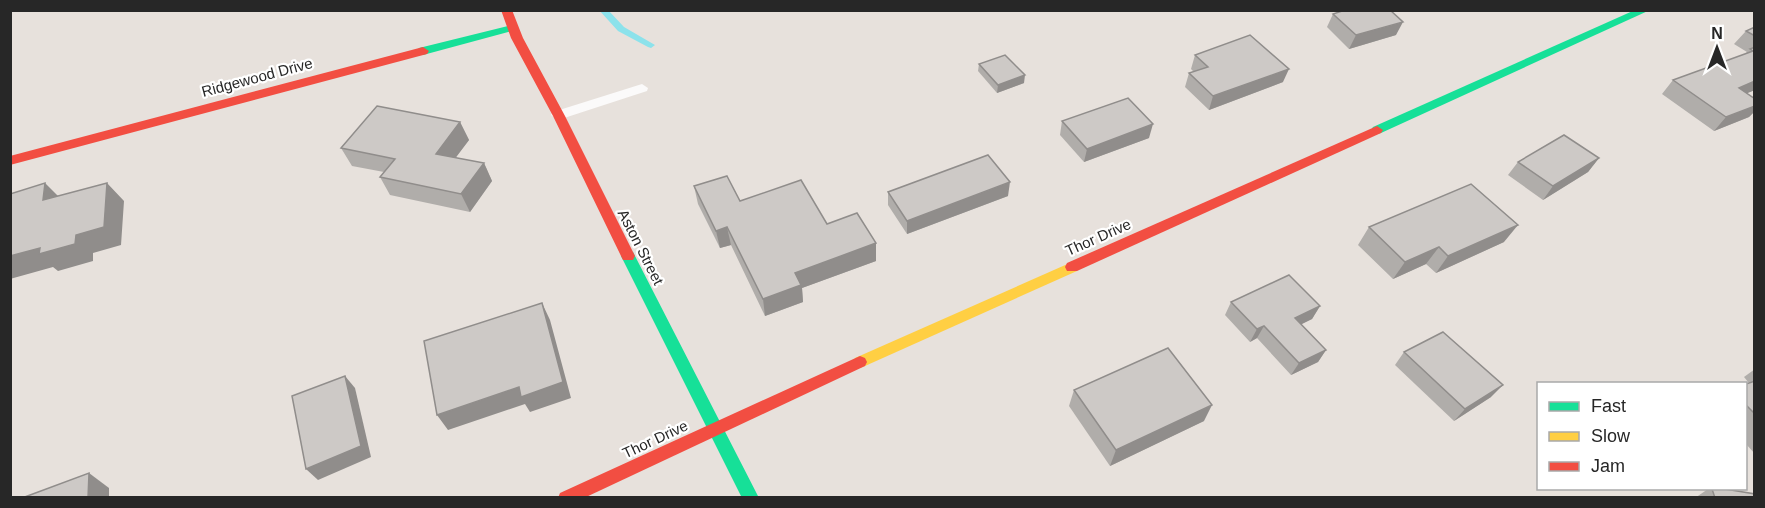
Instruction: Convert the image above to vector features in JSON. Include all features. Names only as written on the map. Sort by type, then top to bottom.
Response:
[{"type":"street","name":"Aston Street","points":[[506,10],[512,28],[558,115],[614,232],[751,498]]},
{"type":"street","name":"Thor Drive","points":[[566,498],[654,459],[772,401],[1645,10]]},
{"type":"street","name":"Ridgewood Drive","points":[[10,161],[277,88],[512,28]]},
{"type":"lane","points":[[558,115],[642,88]]},
{"type":"building","points":[[1345,10],[1390,10],[1403,22],[1356,35],[1333,14]]},
{"type":"building","points":[[1755,27],[1755,36],[1746,31]]},
{"type":"building","points":[[1250,35],[1289,69],[1213,96],[1189,73],[1208,67],[1195,55]]},
{"type":"building","points":[[1755,47],[1755,81],[1739,88],[1755,99],[1755,106],[1726,117],[1673,80],[1753,51],[1750,49]]},
{"type":"building","points":[[1005,55],[1025,75],[998,85],[979,64]]},
{"type":"building","points":[[1128,98],[1153,124],[1087,149],[1062,121]]},
{"type":"building","points":[[377,106],[460,122],[436,154],[484,163],[461,194],[380,177],[395,159],[341,148]]},
{"type":"building","points":[[1564,135],[1599,158],[1553,186],[1518,162]]},
{"type":"building","points":[[988,155],[1010,182],[907,221],[888,192]]},
{"type":"building","points":[[727,176],[740,201],[801,180],[827,224],[857,213],[876,243],[795,273],[801,285],[763,299],[727,227],[716,231],[694,186]]},
{"type":"building","points":[[45,183],[43,200],[107,183],[104,227],[76,235],[75,244],[39,254],[40,248],[10,256],[10,194]]},
{"type":"building","points":[[1471,184],[1518,225],[1448,256],[1439,247],[1405,262],[1369,227]]},
{"type":"building","points":[[1289,275],[1320,306],[1295,318],[1326,350],[1299,363],[1264,326],[1257,329],[1231,302]]},
{"type":"building","points":[[542,303],[563,382],[521,397],[519,387],[437,415],[424,341]]},
{"type":"building","points":[[1443,332],[1503,385],[1465,409],[1404,352]]},
{"type":"building","points":[[1168,348],[1212,405],[1116,450],[1074,390]]},
{"type":"building","points":[[345,376],[361,446],[306,469],[292,396]]},
{"type":"building","points":[[1755,381],[1755,414],[1747,406],[1747,384]]},
{"type":"building","points":[[89,473],[88,498],[22,498]]},
{"type":"building","points":[[1712,490],[1755,494],[1755,498],[1715,498]]},
{"type":"waterway","points":[[603,10],[621,29],[651,45]]},
{"type":"traffic: fast","points":[[1377,130],[1645,10]]},
{"type":"traffic: fast","points":[[423,51],[512,28]]},
{"type":"traffic: fast","points":[[628,256],[751,498]]},
{"type":"traffic: slow","points":[[860,362],[1072,267]]},
{"type":"traffic: jam","points":[[506,10],[517,38],[559,116],[628,256]]},
{"type":"traffic: jam","points":[[10,161],[423,51]]},
{"type":"traffic: jam","points":[[1072,267],[1377,130]]},
{"type":"traffic: jam","points":[[566,498],[860,362]]}]
